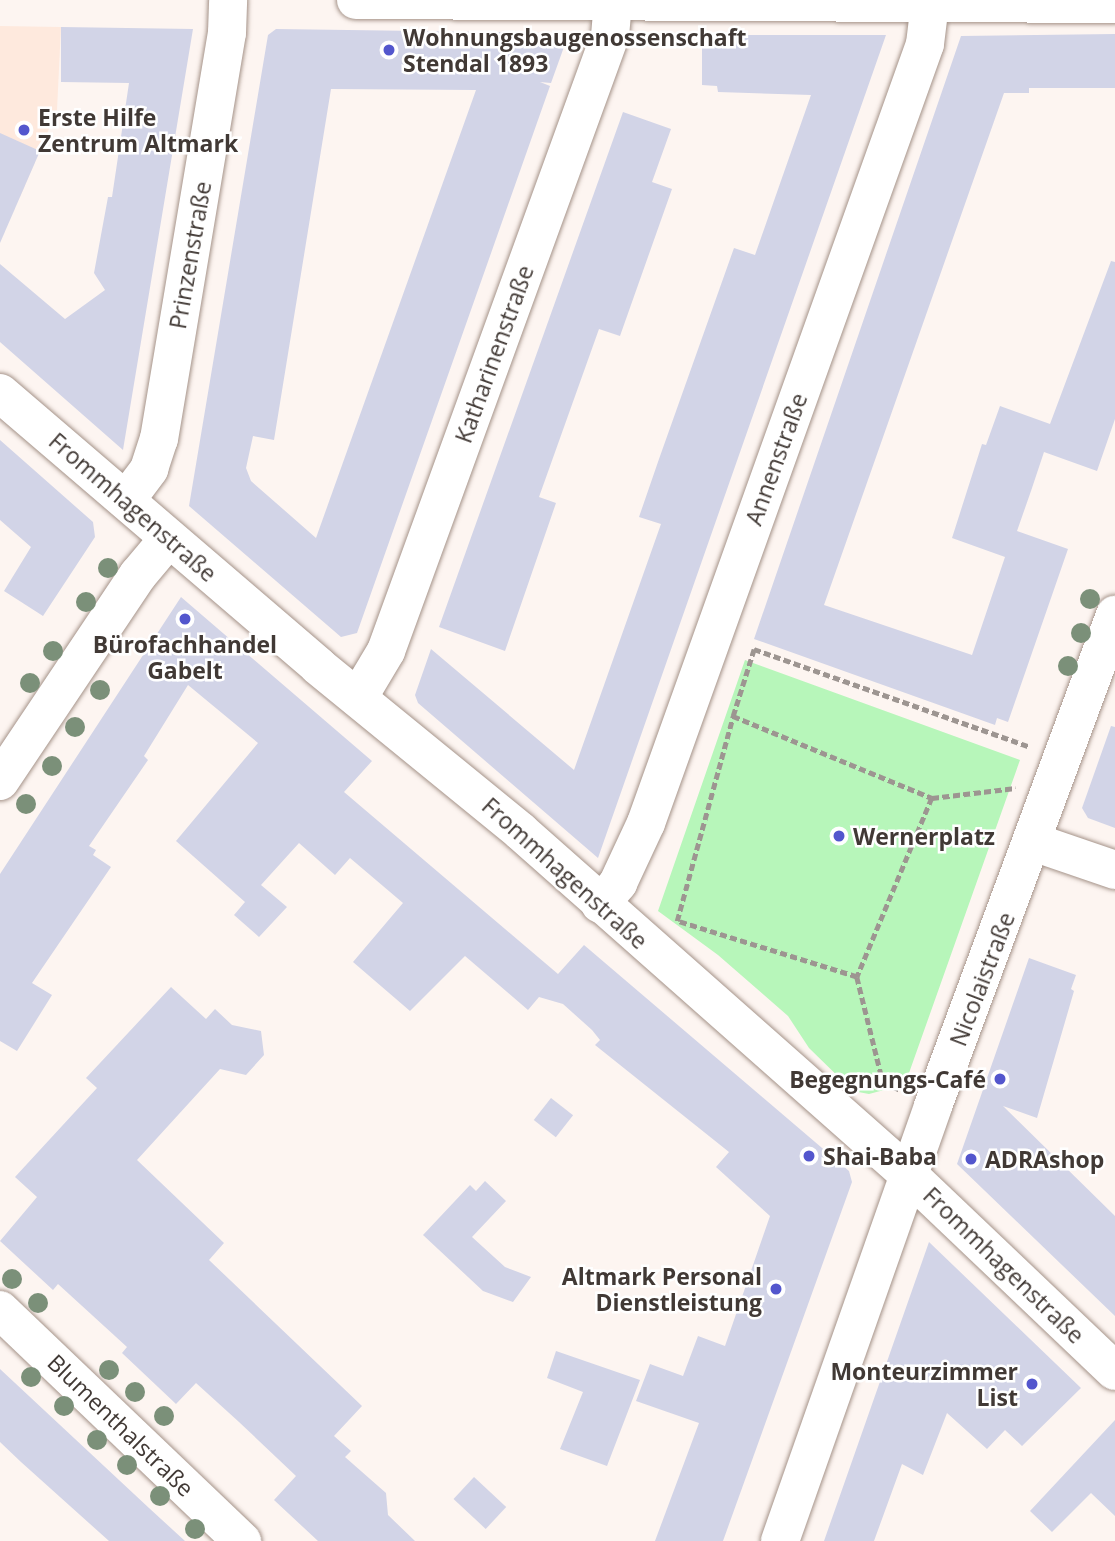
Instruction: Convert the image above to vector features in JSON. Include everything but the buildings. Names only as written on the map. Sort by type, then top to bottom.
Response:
[{"type":"street","name":"Prinzenstraße","points":[[126,500],[149,469],[159,439],[227,33],[228,0]]},
{"type":"street","points":[[356,0],[930,6],[1115,4]]},
{"type":"street","name":"Katharinenstraße","points":[[358,698],[386,651],[610,36],[613,3]]},
{"type":"street","name":"Annenstraße","points":[[600,904],[618,883],[646,823],[925,44],[930,6]]},
{"type":"street","name":"Frommhagenstraße","points":[[0,393],[358,698],[451,770],[909,1175],[1115,1371]]},
{"type":"street","points":[[0,781],[138,575],[169,538]]},
{"type":"street","name":"Nicolaistraße","points":[[780,1541],[909,1175],[1115,615]]},
{"type":"street","points":[[1033,842],[1115,870]]},
{"type":"street","name":"Blumenthalstraße","points":[[0,1310],[242,1541]]},
{"type":"path","points":[[712,637],[754,649],[1064,758]]},
{"type":"path","points":[[754,649],[677,921],[857,977]]},
{"type":"path","points":[[733,716],[932,798],[1015,788]]},
{"type":"path","points":[[904,1092],[883,1082],[857,977],[932,798]]},
{"type":"shaded area","name":"Erste Hilfe Zentrum Altmark","points":[[0,26],[61,27],[57,110],[20,197],[0,188]]},
{"type":"green space","name":"Wernerplatz","points":[[745,660],[1020,760],[909,1073],[884,1090],[869,1094],[853,1091],[809,1048],[788,1016],[718,955],[658,911]]},
{"type":"place","name":"Wohnungsbaugenossenschaft Stendal 1893","points":[[389,50]]},
{"type":"place","name":"Erste Hilfe Zentrum Altmark","points":[[24,130]]},
{"type":"place","name":"Bürofachhandel Gabelt","points":[[185,619]]},
{"type":"place","name":"Wernerplatz","points":[[839,836]]},
{"type":"place","name":"Begegnungs-Café","points":[[1000,1079]]},
{"type":"place","name":"Shai-Baba","points":[[809,1156]]},
{"type":"place","name":"ADRAshop","points":[[971,1159]]},
{"type":"place","name":"Altmark Personal Dienstleistung","points":[[776,1289]]},
{"type":"place","name":"Monteurzimmer List","points":[[1032,1384]]}]
